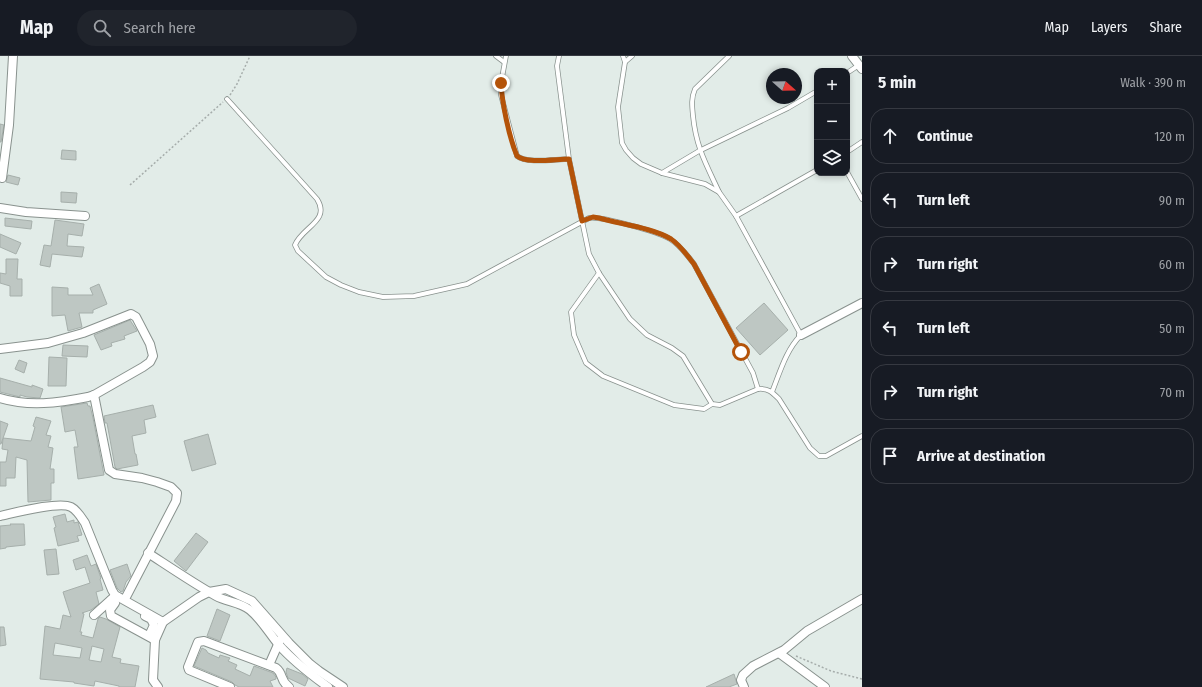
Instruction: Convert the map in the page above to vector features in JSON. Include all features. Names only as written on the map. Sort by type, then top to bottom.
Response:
[{"type":"street","points":[[2,178],[9,125],[13,56]]},
{"type":"street","points":[[852,56],[860,67]]},
{"type":"street","points":[[0,208],[26,212],[85,216]]},
{"type":"street","points":[[801,335],[862,303]]},
{"type":"street","points":[[0,349],[48,343],[83,333],[128,314],[134,315],[150,344],[153,356],[150,362],[143,367],[94,396],[43,404],[27,404],[0,398]]},
{"type":"street","points":[[94,396],[109,470],[115,474],[157,482],[171,488],[177,493],[176,501],[125,599]]},
{"type":"street","points":[[0,516],[51,506],[66,505],[72,507],[85,523],[112,590],[114,599],[110,610],[111,616],[152,638]]},
{"type":"street","points":[[148,553],[209,592],[220,598],[240,604],[248,609],[261,621],[278,644],[303,669],[328,687]]},
{"type":"street","points":[[152,638],[163,622],[199,596],[209,592],[226,589],[252,601],[318,671],[343,687]]},
{"type":"street","points":[[114,599],[139,611],[151,620],[154,625],[152,638],[153,680],[158,687]]},
{"type":"street","points":[[94,615],[114,599],[125,599],[163,622]]},
{"type":"street","points":[[744,687],[741,680],[746,671],[781,652],[807,631],[862,599]]},
{"type":"street","points":[[268,665],[283,635]]},
{"type":"street","points":[[230,687],[189,670],[188,667],[198,642],[204,641],[279,670],[282,680],[289,687]]},
{"type":"street","points":[[781,652],[825,687]]},
{"type":"lane","points":[[496,56],[504,62]]},
{"type":"lane","points":[[506,56],[501,83],[502,95],[517,156],[520,159],[527,160],[569,159]]},
{"type":"lane","points":[[559,56],[557,66],[569,159],[585,241],[589,254],[599,273],[630,319],[647,335],[679,353],[687,360],[706,397],[712,404]]},
{"type":"lane","points":[[623,56],[625,62],[618,108],[622,143],[626,150],[641,164],[662,173],[705,184],[719,192]]},
{"type":"lane","points":[[625,62],[632,56]]},
{"type":"lane","points":[[729,56],[695,89],[692,94],[695,133],[699,151],[719,192],[736,216],[801,335],[789,352],[772,392]]},
{"type":"lane","points":[[850,71],[860,67]]},
{"type":"lane","points":[[662,173],[699,151],[788,108],[814,93]]},
{"type":"lane","points":[[227,99],[321,205],[322,212],[320,217],[297,240],[295,245],[298,251],[326,277],[358,292],[383,297],[414,296],[467,284],[582,221],[593,217],[656,232],[672,240],[694,264],[753,373],[758,389]]},
{"type":"lane","points":[[850,150],[862,142]]},
{"type":"lane","points":[[736,216],[814,172]]},
{"type":"lane","points":[[849,176],[862,199]]},
{"type":"lane","points":[[599,273],[571,312],[574,335],[586,363],[603,376],[674,405],[704,409],[712,404],[720,405],[758,389],[764,389],[772,392],[779,399],[810,448],[819,456],[826,456],[862,436]]},
{"type":"path","points":[[130,185],[227,99],[237,84],[250,56]]},
{"type":"path","points":[[781,652],[831,671],[862,679]]},
{"type":"building","points":[[0,124],[4,125],[1,142],[0,142]]},
{"type":"building","points":[[62,150],[76,151],[76,160],[61,159]]},
{"type":"building","points":[[8,175],[20,178],[18,185],[6,182]]},
{"type":"building","points":[[61,192],[77,193],[76,203],[61,202]]},
{"type":"building","points":[[5,218],[32,221],[31,229],[5,226]]},
{"type":"building","points":[[55,220],[84,224],[82,236],[68,234],[67,246],[84,247],[82,257],[52,254],[50,267],[40,265],[44,245],[51,246]]},
{"type":"building","points":[[0,234],[21,243],[16,254],[0,247]]},
{"type":"building","points":[[6,259],[18,259],[17,279],[22,279],[22,296],[10,296],[10,286],[0,283],[0,273],[6,274]]},
{"type":"building","points":[[99,284],[107,304],[93,310],[93,313],[79,313],[82,327],[68,331],[65,315],[52,316],[52,287],[68,288],[68,295],[93,295],[90,288]]},
{"type":"building","points":[[764,303],[788,330],[760,355],[736,328]]},
{"type":"building","points":[[130,320],[137,331],[124,336],[125,339],[111,343],[112,346],[101,350],[94,335]]},
{"type":"building","points":[[63,345],[88,346],[87,357],[62,356]]},
{"type":"building","points":[[49,357],[67,358],[66,386],[48,386]]},
{"type":"building","points":[[19,360],[27,363],[24,373],[15,369]]},
{"type":"building","points":[[0,378],[43,389],[40,398],[20,395],[20,397],[0,392]]},
{"type":"building","points":[[87,403],[88,406],[90,406],[93,418],[104,475],[78,479],[74,447],[78,447],[75,430],[65,432],[61,407]]},
{"type":"building","points":[[153,405],[156,417],[144,420],[146,433],[132,436],[138,465],[117,469],[115,467],[107,423],[105,423],[104,416]]},
{"type":"building","points":[[36,417],[51,421],[46,435],[51,436],[48,447],[53,448],[50,469],[54,469],[54,483],[51,483],[51,500],[28,502],[27,460],[16,457],[15,478],[6,478],[6,486],[0,486],[0,462],[6,462],[8,450],[2,449],[3,438],[31,441]]},
{"type":"building","points":[[0,421],[8,424],[1,444],[0,444]]},
{"type":"building","points":[[208,434],[216,464],[192,471],[184,441]]},
{"type":"building","points":[[65,514],[67,522],[74,520],[74,523],[78,522],[82,535],[77,536],[79,541],[58,546],[54,528],[56,527],[53,517]]},
{"type":"building","points":[[10,524],[24,524],[25,545],[0,549],[0,526],[11,525]]},
{"type":"building","points":[[196,533],[208,542],[186,571],[174,561]]},
{"type":"building","points":[[56,549],[59,574],[47,575],[44,550]]},
{"type":"building","points":[[87,555],[91,566],[96,564],[103,590],[96,592],[99,604],[91,610],[82,613],[84,614],[80,632],[82,632],[81,635],[93,638],[98,619],[100,617],[120,627],[112,657],[121,659],[120,663],[139,666],[135,687],[119,687],[95,681],[94,686],[74,682],[40,679],[45,626],[60,629],[63,615],[71,617],[63,592],[90,583],[85,567],[76,570],[73,560]],"holes":[[[55,643],[82,648],[80,658],[53,655]],[[92,646],[104,649],[101,662],[89,660]]]},
{"type":"building","points":[[127,564],[131,576],[121,592],[117,588],[110,570]]},
{"type":"building","points":[[217,609],[230,615],[220,641],[207,636]]},
{"type":"building","points":[[0,627],[4,627],[6,645],[0,646]]},
{"type":"building","points":[[202,648],[208,653],[219,658],[220,655],[230,658],[228,661],[237,665],[235,669],[250,676],[254,666],[273,673],[276,679],[270,681],[273,687],[239,687],[232,682],[194,666]]},
{"type":"building","points":[[287,668],[302,674],[308,679],[305,686],[288,678],[286,672]]},
{"type":"building","points":[[734,674],[737,684],[729,687],[706,687]]},
{"type":"route","points":[[501,83],[505,112],[517,156],[523,160],[569,159],[582,221],[593,217],[599,218],[656,232],[672,240],[694,264],[741,352]]}]
